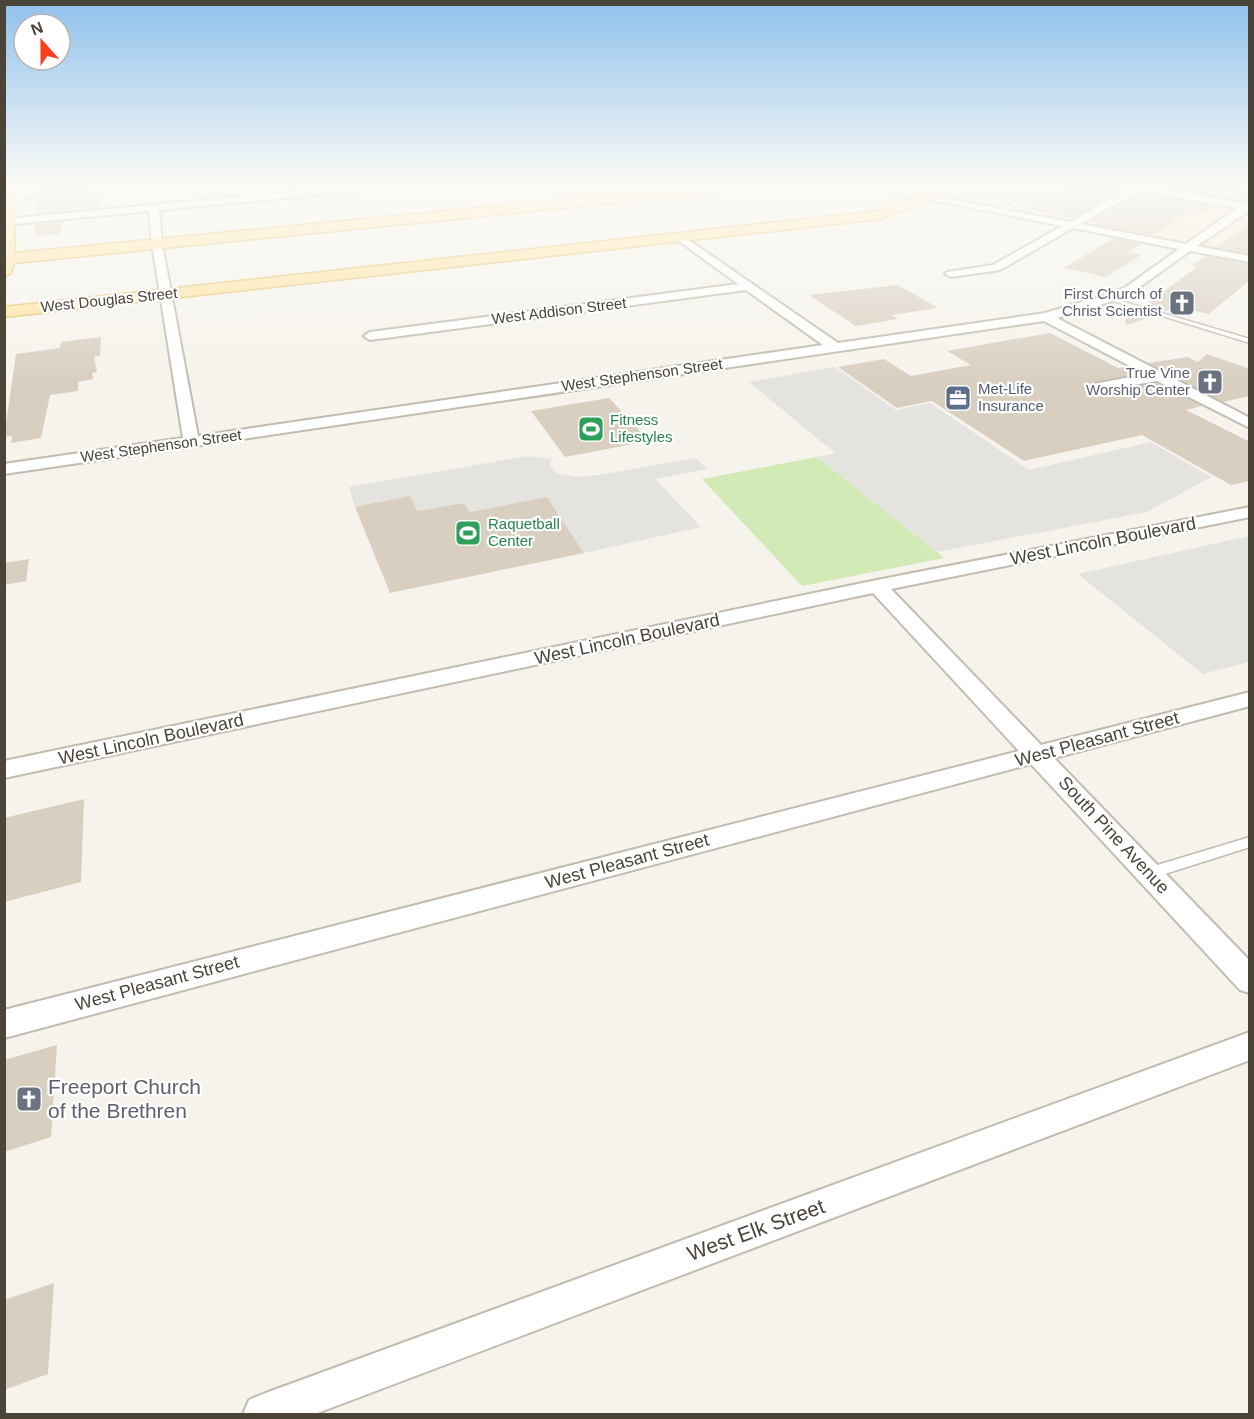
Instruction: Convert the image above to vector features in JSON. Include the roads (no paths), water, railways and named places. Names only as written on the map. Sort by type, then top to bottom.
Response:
[{"type":"main road","points":[[6,249],[6,265]]},
{"type":"main road","points":[[6,265],[12,249]]},
{"type":"main road","points":[[6,265],[119,249]]},
{"type":"main road","name":"West Douglas Street","points":[[4,312],[570,249]]},
{"type":"street","points":[[158,249],[192,442]]},
{"type":"street","points":[[697,249],[834,347]]},
{"type":"street","points":[[951,274],[996,268],[1030,249]]},
{"type":"street","name":"West Stephenson Street","points":[[4,469],[1046,317],[1109,298],[1130,289],[1187,249]]},
{"type":"street","points":[[1196,249],[1250,259]]},
{"type":"street","name":"West Addison Street","points":[[370,336],[748,286]]},
{"type":"street","points":[[1046,317],[1250,424]]},
{"type":"street","points":[[1094,388],[1160,376]]},
{"type":"street","points":[[1207,401],[1250,413]]},
{"type":"street","name":"West Lincoln Boulevard","points":[[4,770],[878,586],[1250,512]]},
{"type":"street","name":"South Pine Avenue","points":[[878,586],[1039,754],[1250,981]]},
{"type":"street","name":"West Pleasant Street","points":[[4,1024],[1250,699]]},
{"type":"street","name":"West Elk Street","points":[[263,1414],[1250,1046]]},
{"type":"lane","points":[[1109,298],[1250,341]]},
{"type":"lane","points":[[1149,873],[1250,842]]},
{"type":"place","name":"First Church of Christ Scientist","points":[[1182,303]]},
{"type":"place","name":"True Vine Worship Center","points":[[1210,382]]},
{"type":"place","name":"Met-Life Insurance","points":[[958,398]]},
{"type":"place","name":"Fitness Lifestyles","points":[[591,429]]},
{"type":"place","name":"Raquetball Center","points":[[468,533]]},
{"type":"place","name":"Freeport Church of the Brethren","points":[[29,1099]]}]
